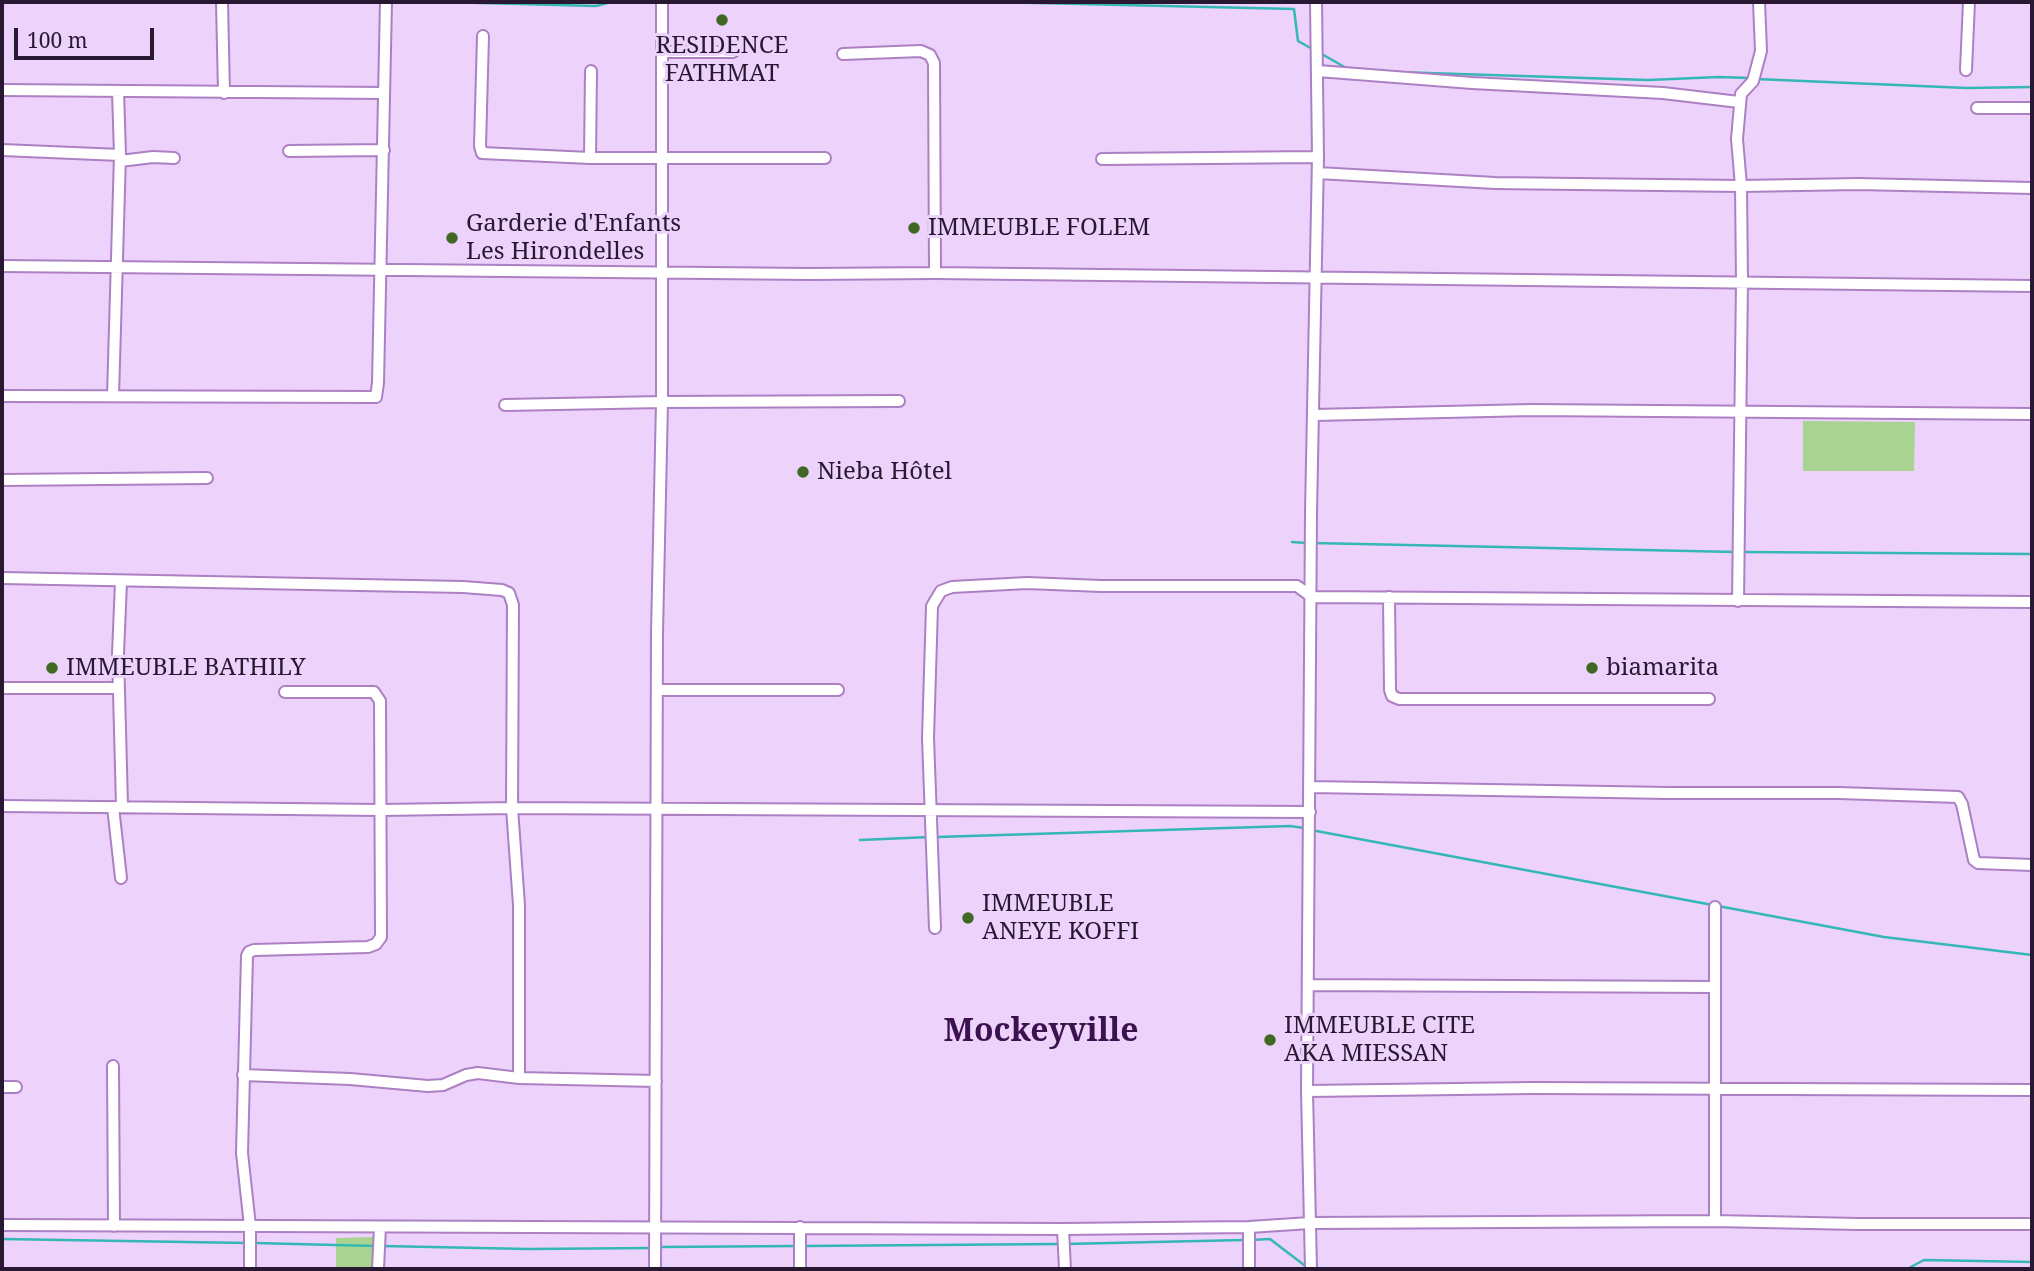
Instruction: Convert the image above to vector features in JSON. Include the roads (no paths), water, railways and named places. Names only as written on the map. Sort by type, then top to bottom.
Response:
[{"type":"street","points":[[222,2],[224,93]]},
{"type":"street","points":[[2,396],[376,397],[386,2]]},
{"type":"street","points":[[655,1269],[657,633],[662,402],[662,2]]},
{"type":"street","points":[[1311,1269],[1307,1091],[1318,173],[1316,2]]},
{"type":"street","points":[[1738,601],[1742,282],[1741,186],[1737,139],[1740,102],[1745,88],[1753,81],[1761,51],[1759,2]]},
{"type":"street","points":[[1966,70],[1969,2]]},
{"type":"street","points":[[483,36],[482,153],[590,158],[825,158]]},
{"type":"street","points":[[843,54],[921,51],[930,55],[934,63],[935,273]]},
{"type":"street","points":[[662,52],[733,52]]},
{"type":"street","points":[[590,158],[591,71]]},
{"type":"street","points":[[1318,71],[1472,83],[1663,93],[1740,102]]},
{"type":"street","points":[[2,90],[384,93]]},
{"type":"street","points":[[113,396],[120,158],[118,91]]},
{"type":"street","points":[[1977,108],[2032,108]]},
{"type":"street","points":[[2,150],[120,158],[174,158]]},
{"type":"street","points":[[289,151],[384,150]]},
{"type":"street","points":[[1102,159],[1318,157]]},
{"type":"street","points":[[1318,173],[1495,183],[1741,186],[1859,184],[2032,188]]},
{"type":"street","points":[[2,266],[935,273],[2032,286]]},
{"type":"street","points":[[505,405],[899,401]]},
{"type":"street","points":[[1314,415],[1532,410],[2032,414]]},
{"type":"street","points":[[2,480],[207,478]]},
{"type":"street","points":[[2,578],[463,587],[509,593],[513,605],[512,808],[519,905],[519,1078]]},
{"type":"street","points":[[121,582],[117,807],[121,878]]},
{"type":"street","points":[[935,928],[928,738],[932,606],[941,591],[952,587],[1027,583],[1101,586],[1297,586],[1312,597],[2032,602]]},
{"type":"street","points":[[1389,597],[1390,690],[1392,696],[1399,699],[1709,699]]},
{"type":"street","points":[[2,688],[119,688]]},
{"type":"street","points":[[658,690],[838,690]]},
{"type":"street","points":[[250,1269],[250,1226],[242,1153],[247,956],[249,952],[368,947],[376,944],[381,937],[380,701],[374,692],[285,691]]},
{"type":"street","points":[[1310,787],[1839,793],[1958,797],[1962,804],[1974,860],[1978,863],[2032,865]]},
{"type":"street","points":[[2,806],[382,810],[512,808],[1310,812]]},
{"type":"street","points":[[1715,907],[1715,1221]]},
{"type":"street","points":[[1308,985],[1715,987]]},
{"type":"street","points":[[113,1066],[114,1226]]},
{"type":"street","points":[[243,1075],[349,1079],[428,1086],[443,1085],[478,1073],[519,1078],[656,1081]]},
{"type":"street","points":[[2,1087],[16,1087]]},
{"type":"street","points":[[1307,1091],[1715,1088],[2032,1090]]},
{"type":"street","points":[[2,1226],[1063,1228],[1249,1227],[1310,1223],[1715,1221],[2032,1224]]},
{"type":"street","points":[[379,1269],[380,1227]]},
{"type":"street","points":[[800,1227],[800,1269]]},
{"type":"street","points":[[1249,1227],[1249,1269]]},
{"type":"street","points":[[1063,1228],[1065,1269]]},
{"type":"waterway","points":[[443,2],[596,6],[611,2]]},
{"type":"waterway","points":[[994,2],[1294,9],[1298,41],[1314,50]]},
{"type":"waterway","points":[[1320,53],[1348,69]]},
{"type":"waterway","points":[[1396,72],[1648,80],[1749,78]]},
{"type":"waterway","points":[[1756,79],[1967,88],[2032,87]]},
{"type":"waterway","points":[[1292,542],[1306,543]]},
{"type":"waterway","points":[[1313,543],[1736,552]]},
{"type":"waterway","points":[[1743,552],[2032,554]]},
{"type":"waterway","points":[[937,837],[1290,826],[1304,828]]},
{"type":"waterway","points":[[1311,830],[1884,937],[2032,955]]},
{"type":"waterway","points":[[860,840],[930,837]]},
{"type":"waterway","points":[[2,1239],[247,1243]]},
{"type":"waterway","points":[[1251,1240],[1270,1239],[1308,1268]]},
{"type":"waterway","points":[[1065,1244],[1244,1240]]},
{"type":"waterway","points":[[254,1243],[376,1246]]},
{"type":"waterway","points":[[803,1246],[1059,1244]]},
{"type":"waterway","points":[[383,1246],[653,1248]]},
{"type":"waterway","points":[[659,1247],[796,1246]]},
{"type":"waterway","points":[[1907,1269],[1924,1260],[2032,1262]]},
{"type":"place","name":"RESIDENCE FATHMAT","points":[[722,20]]},
{"type":"place","name":"IMMEUBLE FOLEM","points":[[914,228]]},
{"type":"place","name":"Garderie d'Enfants Les Hirondelles","points":[[452,238]]},
{"type":"place","name":"Nieba Hôtel","points":[[803,472]]},
{"type":"place","name":"IMMEUBLE BATHILY","points":[[52,668]]},
{"type":"place","name":"biamarita","points":[[1592,668]]},
{"type":"place","name":"IMMEUBLE ANEYE KOFFI","points":[[968,918]]},
{"type":"place","name":"IMMEUBLE CITE AKA MIESSAN","points":[[1270,1040]]},
{"type":"district","name":"Mockeyville","points":[[1041,1032]]}]
